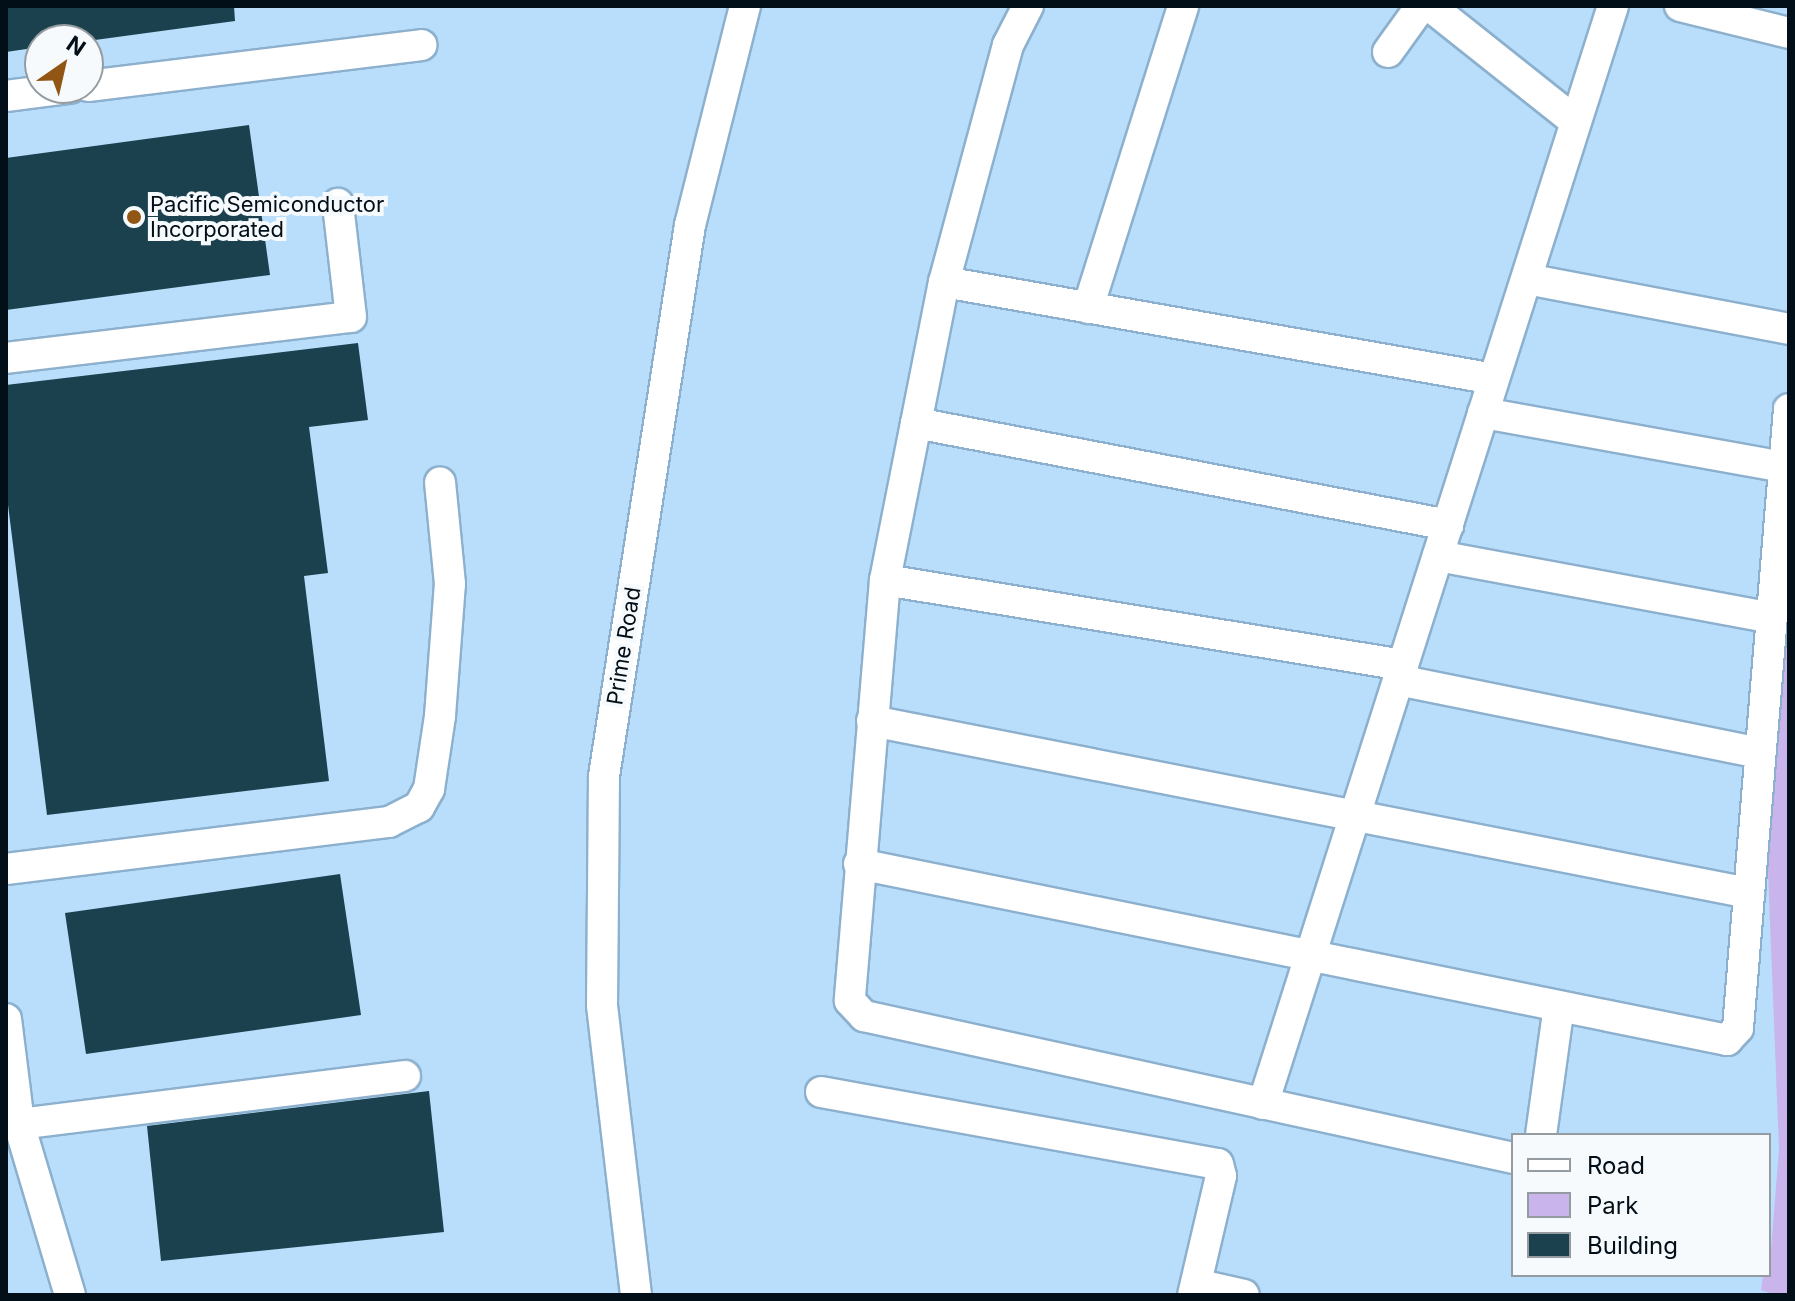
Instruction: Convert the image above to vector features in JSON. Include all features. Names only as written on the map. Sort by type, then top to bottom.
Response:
[{"type":"street","name":"Prime Road","points":[[636,1295],[602,1005],[604,776],[690,225],[745,6]]},
{"type":"street","points":[[1028,6],[1008,45],[944,282],[885,580],[847,985],[850,1001],[864,1016],[1511,1158]]},
{"type":"street","points":[[1088,308],[1183,6]]},
{"type":"street","points":[[1388,52],[1421,6]]},
{"type":"street","points":[[1430,6],[1576,122]]},
{"type":"street","points":[[1263,1104],[1527,279],[1546,173],[1576,122],[1613,6]]},
{"type":"street","points":[[1680,6],[1789,33]]},
{"type":"street","points":[[104,84],[421,45]]},
{"type":"street","points":[[6,358],[351,317],[338,204]]},
{"type":"street","points":[[1527,279],[1789,329]]},
{"type":"street","points":[[944,282],[1494,379]]},
{"type":"street","points":[[859,864],[1727,1040],[1738,1028],[1789,409]]},
{"type":"street","points":[[1483,413],[1784,467]]},
{"type":"street","points":[[916,423],[1448,525]]},
{"type":"street","points":[[6,869],[389,822],[419,807],[429,789],[440,716],[450,584],[440,482]]},
{"type":"street","points":[[1438,556],[1771,618]]},
{"type":"street","points":[[885,580],[1401,673],[1760,753]]},
{"type":"street","points":[[872,721],[1356,813],[1749,893]]},
{"type":"street","points":[[1541,1133],[1559,1006]]},
{"type":"street","points":[[7,1031],[19,1124],[70,1295]]},
{"type":"street","points":[[19,1124],[405,1076]]},
{"type":"street","points":[[821,1092],[1218,1164],[1195,1290],[1244,1295]]},
{"type":"green space","points":[[1789,632],[1789,1295],[1775,1295],[1761,1290],[1763,1277],[1771,1277],[1779,1149],[1764,771]]},
{"type":"building","points":[[6,6],[234,6],[235,21],[104,39],[104,24],[24,24],[24,49],[6,52]]},
{"type":"building","name":"Pacific Semiconductor Incorporated","points":[[249,125],[270,275],[6,310],[6,158]]},
{"type":"building","points":[[358,343],[368,420],[309,427],[328,573],[304,576],[329,781],[47,815],[6,489],[6,385]]},
{"type":"building","points":[[340,874],[361,1015],[86,1054],[65,913]]},
{"type":"building","points":[[429,1091],[444,1232],[161,1261],[147,1126]]},
{"type":"place","name":"Pacific Semiconductor Incorporated","points":[[134,217]]}]
